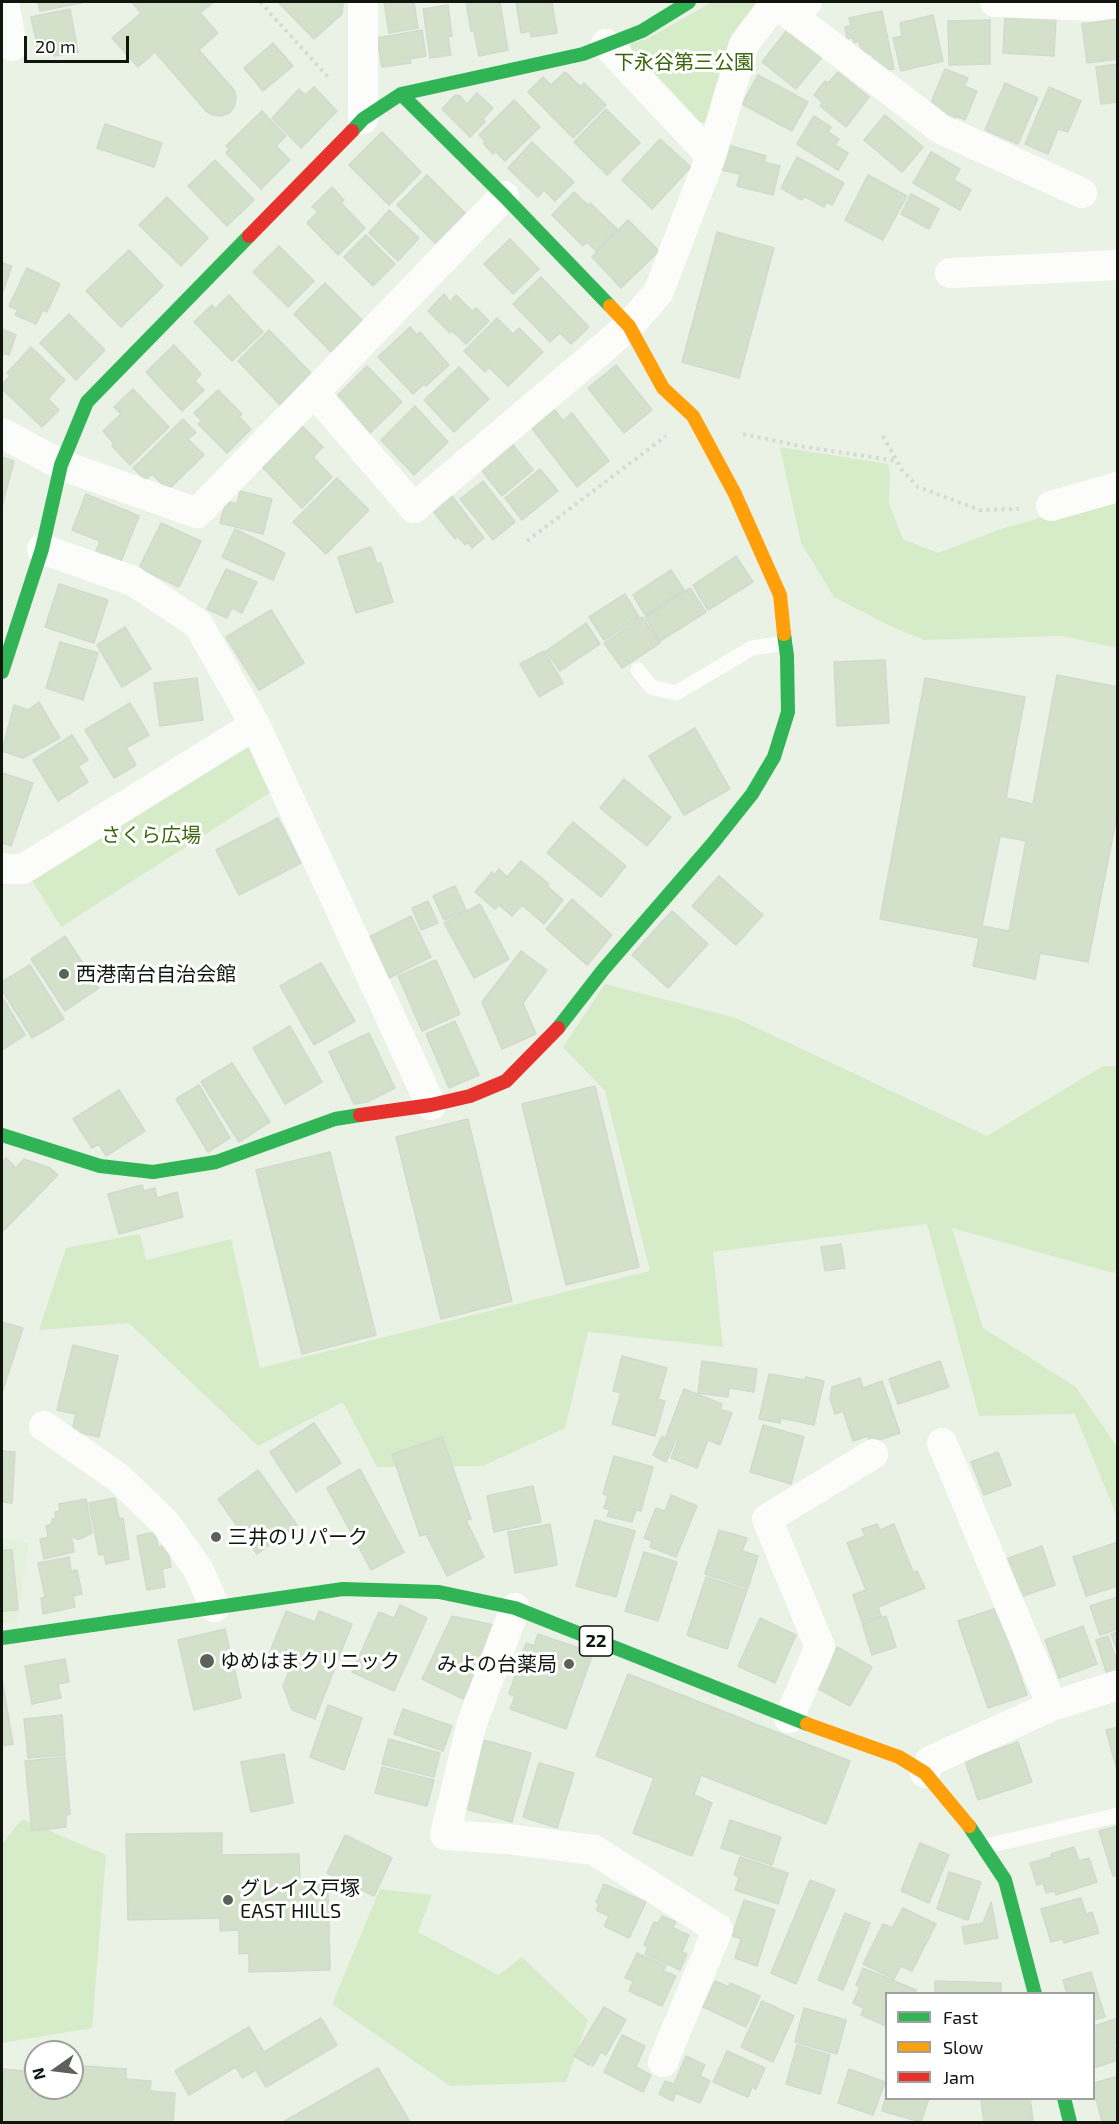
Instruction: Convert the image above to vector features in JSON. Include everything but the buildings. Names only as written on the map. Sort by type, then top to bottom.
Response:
[{"type":"street","points":[[4,2],[12,46]]},
{"type":"street","points":[[363,2],[363,119]]},
{"type":"street","points":[[2,672],[42,549],[61,465],[87,402],[363,119],[401,94],[583,54],[642,31],[689,2]]},
{"type":"street","points":[[775,3],[807,2]]},
{"type":"street","points":[[995,2],[1092,6],[1118,3]]},
{"type":"street","points":[[314,392],[414,508],[628,326],[658,293],[711,156],[744,44],[775,3]]},
{"type":"street","points":[[775,3],[940,129],[1082,193]]},
{"type":"street","points":[[606,45],[711,156]]},
{"type":"street","points":[[2,1135],[100,1166],[153,1172],[216,1162],[335,1119],[430,1105],[471,1096],[506,1081],[544,1045],[603,970],[713,843],[752,794],[774,757],[788,712],[786,643],[780,595],[735,494],[693,416],[663,388],[628,326],[504,196],[401,94]]},
{"type":"street","points":[[344,96],[363,119]]},
{"type":"street","points":[[2,433],[61,465],[197,513],[504,196]]},
{"type":"street","points":[[950,273],[1118,265]]},
{"type":"street","points":[[1051,506],[1118,488]]},
{"type":"street","points":[[42,549],[133,581],[198,624],[255,724],[430,1105]]},
{"type":"street","points":[[2,867],[23,869],[255,724]]},
{"type":"street","points":[[44,1426],[119,1478],[166,1524],[198,1569],[215,1606]]},
{"type":"street","points":[[942,1443],[1052,1706]]},
{"type":"street","points":[[789,1718],[820,1647],[767,1519],[873,1454]]},
{"type":"street","name":"22","points":[[2,1638],[343,1589],[439,1592],[515,1608],[789,1718],[899,1757],[925,1773],[968,1825],[1005,1880],[1034,1992]]},
{"type":"street","points":[[515,1608],[472,1723],[445,1835],[508,1839],[594,1851],[718,1929],[663,2062]]},
{"type":"street","points":[[925,1773],[930,1761],[1052,1706],[1118,1685]]},
{"type":"street","points":[[1065,2100],[1071,2122]]},
{"type":"lane","points":[[638,670],[651,687],[676,693],[752,648],[786,643]]},
{"type":"lane","points":[[983,1847],[1118,1815]]},
{"type":"path","points":[[260,2],[344,96]]},
{"type":"path","points":[[527,541],[693,416]]},
{"type":"path","points":[[707,442],[743,434],[800,446],[897,461]]},
{"type":"path","points":[[883,436],[902,470],[918,488],[980,510],[1051,506]]},
{"type":"shaded area","points":[[2,1538],[29,1543],[17,1621],[2,1623]]},
{"type":"green space","name":"下永谷第三公園","points":[[712,2],[764,2],[706,122],[693,124],[631,61],[631,43],[647,39]]},
{"type":"green space","points":[[780,447],[888,464],[889,504],[903,539],[938,553],[1001,529],[1117,496],[1117,648],[1063,636],[924,640],[890,626],[834,597],[801,543]]},
{"type":"green space","name":"さくら広場","points":[[246,740],[271,792],[61,927],[31,879]]},
{"type":"green space","points":[[605,984],[736,1018],[987,1136],[1103,1066],[1117,1066],[1117,1269],[1113,1273],[952,1228],[983,1328],[1076,1387],[1117,1447],[1117,1517],[1075,1414],[979,1416],[927,1224],[713,1252],[723,1347],[588,1332],[565,1428],[483,1466],[377,1467],[343,1402],[258,1446],[129,1323],[39,1330],[66,1248],[140,1234],[146,1260],[231,1239],[260,1368],[650,1271],[605,1091],[563,1047]]},
{"type":"green space","points":[[22,1819],[106,1855],[92,2028],[2,2043],[2,1844]]},
{"type":"green space","points":[[380,1889],[432,1895],[418,1932],[499,1975],[522,1957],[588,2020],[566,2082],[450,2086],[332,2004]]},
{"type":"traffic: fast","points":[[352,131],[363,119],[401,94],[583,54],[642,31],[689,2]]},
{"type":"traffic: fast","points":[[401,94],[610,306]]},
{"type":"traffic: fast","points":[[2,672],[42,549],[61,465],[87,402],[249,236]]},
{"type":"traffic: fast","points":[[558,1028],[603,970],[713,843],[752,794],[774,757],[788,712],[787,656],[784,634]]},
{"type":"traffic: fast","points":[[2,1135],[100,1166],[153,1172],[216,1162],[335,1119],[360,1115]]},
{"type":"traffic: fast","points":[[2,1638],[343,1589],[439,1592],[515,1608],[807,1724]]},
{"type":"traffic: fast","points":[[969,1826],[1005,1880],[1034,1992]]},
{"type":"traffic: fast","points":[[1064,2100],[1070,2122]]},
{"type":"traffic: slow","points":[[610,306],[629,326],[663,388],[693,416],[735,494],[780,595],[784,634]]},
{"type":"traffic: slow","points":[[807,1724],[899,1757],[925,1773],[969,1826]]},
{"type":"traffic: jam","points":[[249,236],[352,131]]},
{"type":"traffic: jam","points":[[360,1115],[431,1105],[470,1096],[506,1081],[558,1028]]},
{"type":"place","name":"西港南台自治会館","points":[[64,974]]},
{"type":"place","name":"三井のリパーク","points":[[216,1537]]},
{"type":"place","name":"ゆめはまクリニック","points":[[207,1661]]},
{"type":"place","name":"みよの台薬局","points":[[569,1664]]},
{"type":"place","name":"グレイス戸塚 EAST HILLS","points":[[228,1900]]}]
